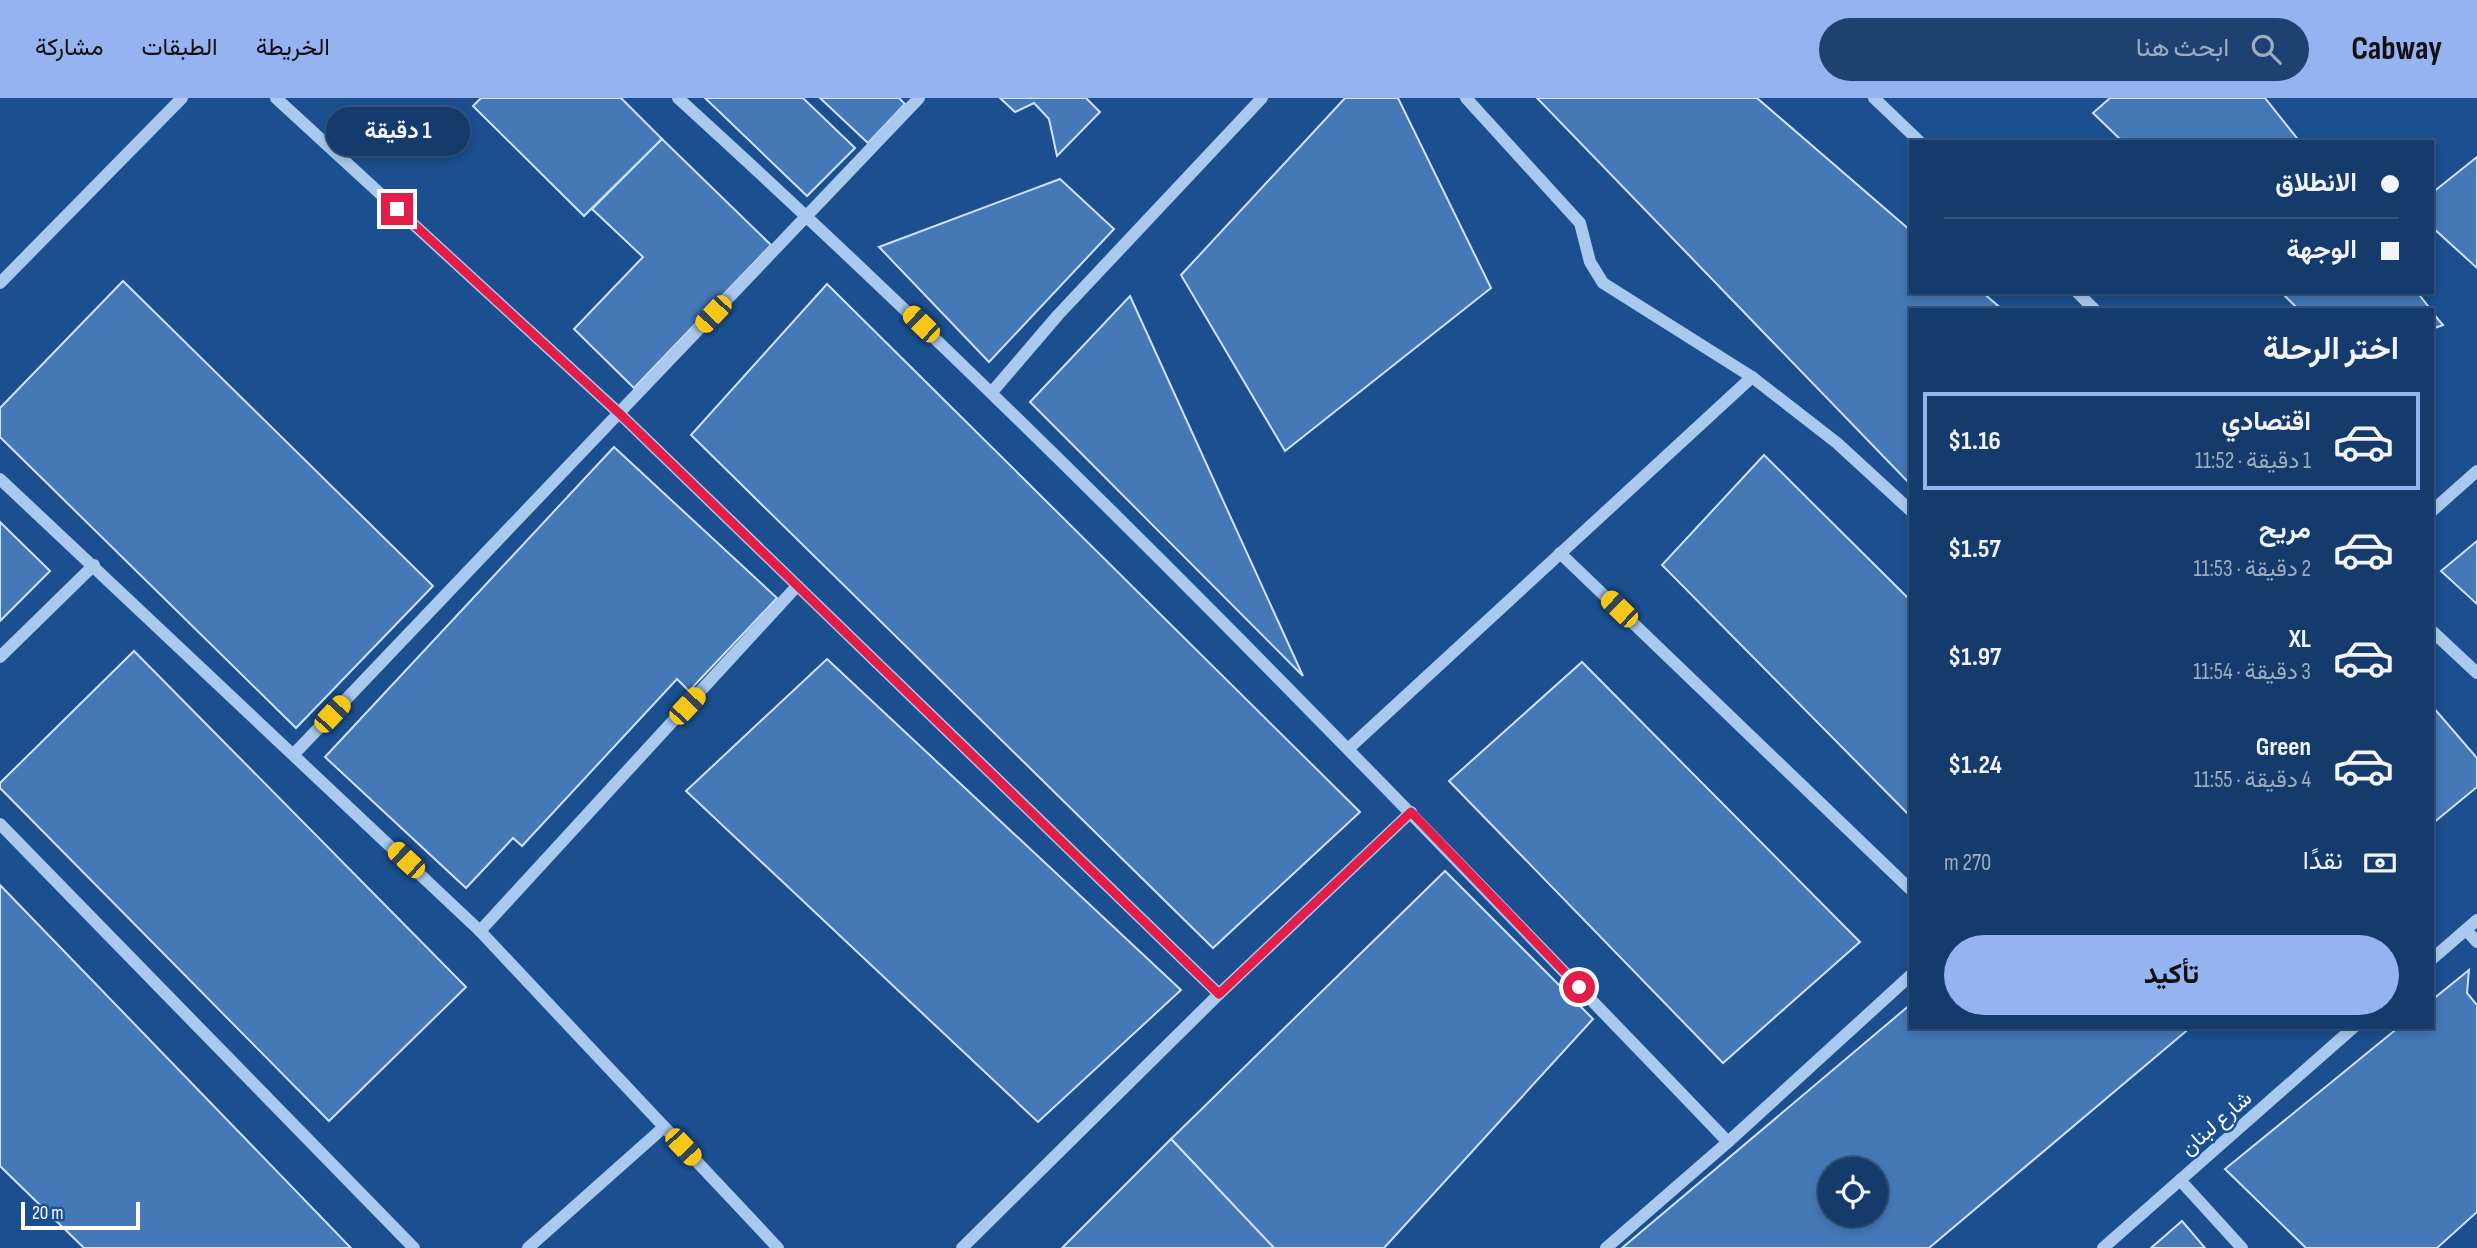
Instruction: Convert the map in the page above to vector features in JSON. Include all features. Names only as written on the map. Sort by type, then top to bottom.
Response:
[{"type":"street","points":[[0,283],[182,98]]},
{"type":"street","points":[[276,98],[620,414],[1219,994]]},
{"type":"street","points":[[678,98],[806,214],[992,392],[1411,812],[1728,1142]]},
{"type":"street","points":[[293,754],[919,98]]},
{"type":"street","points":[[992,392],[1058,315],[1262,98]]},
{"type":"street","points":[[1466,98],[1580,223],[1590,262],[1603,284],[1752,377],[1837,443],[1909,509]]},
{"type":"street","points":[[1874,98],[1918,140]]},
{"type":"street","points":[[2079,294],[2093,308]]},
{"type":"street","points":[[1348,749],[1752,377]]},
{"type":"street","points":[[2434,509],[2477,471]]},
{"type":"street","points":[[0,479],[480,931],[778,1248]]},
{"type":"street","points":[[1560,553],[1909,888]]},
{"type":"street","points":[[0,657],[94,565]]},
{"type":"street","points":[[480,931],[797,586]]},
{"type":"street","points":[[2434,633],[2477,673]]},
{"type":"street","points":[[962,1248],[1219,994],[1411,812]]},
{"type":"street","points":[[0,824],[414,1248]]},
{"type":"street","points":[[2434,957],[2477,920]]},
{"type":"street","points":[[2466,929],[2477,942]]},
{"type":"street","points":[[1606,1248],[1728,1142],[1909,977]]},
{"type":"street","name":"شارع لبنان","points":[[2103,1248],[2352,1029]]},
{"type":"street","points":[[528,1248],[664,1127]]},
{"type":"street","points":[[2180,1180],[2242,1248]]},
{"type":"building","points":[[481,98],[621,98],[662,139],[584,216],[473,106]]},
{"type":"building","points":[[705,98],[803,98],[855,148],[807,196]]},
{"type":"building","points":[[820,98],[899,98],[905,104],[868,143]]},
{"type":"building","points":[[1000,98],[1086,98],[1100,112],[1057,156],[1049,119],[1034,103],[1015,112]]},
{"type":"building","points":[[1345,98],[1398,98],[1491,288],[1285,451],[1181,275]]},
{"type":"building","points":[[1537,98],[1757,98],[1909,229],[1909,294],[1984,294],[2001,308],[1909,308],[1909,483]]},
{"type":"building","points":[[2110,98],[2265,98],[2298,140],[2121,140],[2093,113]]},
{"type":"building","points":[[662,139],[771,245],[634,388],[574,329],[643,257],[592,209]]},
{"type":"building","points":[[2477,157],[2477,268],[2434,229],[2434,191]]},
{"type":"building","points":[[1060,179],[1114,229],[989,362],[879,247]]},
{"type":"building","points":[[123,281],[433,586],[296,728],[0,437],[0,408]]},
{"type":"building","points":[[827,284],[1360,812],[1213,948],[691,435]]},
{"type":"building","points":[[2283,294],[2419,294],[2429,308],[2297,308]]},
{"type":"building","points":[[1130,296],[1303,676],[1030,402]]},
{"type":"building","points":[[2434,314],[2443,325],[2434,328]]},
{"type":"building","points":[[614,447],[777,598],[689,691],[677,679],[522,846],[513,838],[466,888],[325,757]]},
{"type":"building","points":[[1764,455],[1909,599],[1909,815],[1662,565]]},
{"type":"building","points":[[0,522],[50,571],[0,621]]},
{"type":"building","points":[[2477,541],[2477,604],[2441,571]]},
{"type":"building","points":[[134,651],[466,987],[329,1121],[0,788],[0,783]]},
{"type":"building","points":[[827,659],[1181,990],[1038,1122],[686,791]]},
{"type":"building","points":[[1582,662],[1860,942],[1723,1063],[1449,781]]},
{"type":"building","points":[[2434,708],[2477,758],[2477,787],[2434,822]]},
{"type":"building","points":[[1445,871],[1593,1019],[1384,1248],[1274,1248],[1171,1139]]},
{"type":"building","points":[[0,885],[351,1248],[84,1248],[0,1166]]},
{"type":"building","points":[[2469,970],[2467,993],[2477,1005],[2477,1212],[2437,1248],[2306,1248],[2225,1169],[2397,1029],[2434,1029],[2434,998]]},
{"type":"building","points":[[1909,1006],[1909,1029],[2189,1029],[1929,1248],[1622,1248]]},
{"type":"building","points":[[1171,1139],[1274,1248],[1062,1248]]},
{"type":"building","points":[[2182,1221],[2205,1248],[2151,1248]]},
{"type":"route","points":[[397,209],[620,414],[1219,994],[1411,812],[1579,987]]}]
